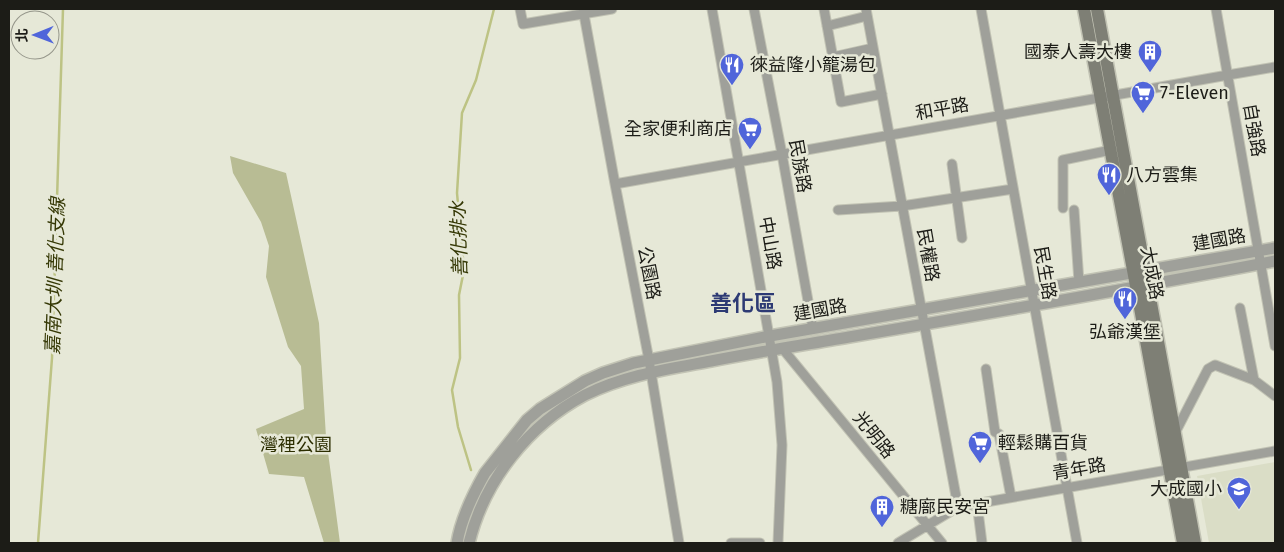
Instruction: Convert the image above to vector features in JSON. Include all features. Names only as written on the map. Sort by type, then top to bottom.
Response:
[{"type":"main road","name":"大成路","points":[[1084,9],[1107,96],[1176,468],[1195,543]]},
{"type":"main road","name":"大成路","points":[[1097,9],[1111,150],[1140,272]]},
{"type":"main road","name":"大成路","points":[[1142,286],[1175,433],[1176,468],[1183,543]]},
{"type":"street","points":[[520,9],[523,24],[584,11],[612,9]]},
{"type":"street","name":"中山路","points":[[712,9],[770,336],[777,349],[777,382],[782,445],[778,543]]},
{"type":"street","name":"民族路","points":[[754,9],[813,329]]},
{"type":"street","points":[[824,9],[841,102],[882,94]]},
{"type":"street","name":"民生路","points":[[981,9],[1077,543]]},
{"type":"street","name":"自強路","points":[[1216,9],[1261,263],[1271,295],[1275,343]]},
{"type":"street","name":"公園路","points":[[584,11],[614,184],[649,360],[679,543]]},
{"type":"street","points":[[827,26],[867,12]]},
{"type":"street","name":"民權路","points":[[867,12],[958,507]]},
{"type":"street","points":[[833,57],[873,48]]},
{"type":"street","name":"和平路","points":[[614,184],[1275,67]]},
{"type":"street","points":[[1063,208],[1063,160],[1111,150]]},
{"type":"street","points":[[952,164],[962,238]]},
{"type":"street","points":[[838,210],[902,206],[1013,189]]},
{"type":"street","points":[[1074,210],[1079,282]]},
{"type":"street","name":"建國路","points":[[457,543],[465,514],[477,487],[485,473],[527,420],[540,409],[585,381],[626,365],[770,336],[1275,248]]},
{"type":"street","name":"建國路","points":[[469,543],[481,506],[488,492],[514,454],[538,428],[560,410],[586,395],[629,377],[1275,261]]},
{"type":"street","points":[[1240,308],[1254,380]]},
{"type":"street","name":"光明路","points":[[777,349],[942,543]]},
{"type":"street","points":[[1175,433],[1208,368],[1215,365],[1254,380],[1275,396]]},
{"type":"street","points":[[986,369],[995,432],[999,434],[1011,497]]},
{"type":"street","name":"青年路","points":[[898,543],[958,507],[1275,451]]},
{"type":"street","points":[[977,503],[982,543]]},
{"type":"street","points":[[731,543],[760,543]]},
{"type":"shaded area","name":"大成國小","points":[[1275,462],[1275,543],[1209,543],[1197,476]]},
{"type":"green space","name":"灣裡公園","points":[[230,156],[286,173],[319,323],[326,437],[340,543],[324,543],[304,477],[269,474],[256,429],[304,409],[301,366],[288,347],[266,277],[269,246],[261,222],[233,173]]},
{"type":"waterway","name":"嘉南大圳 善化支線","points":[[38,543],[52,358],[63,9]]},
{"type":"waterway","name":"善化排水","points":[[471,470],[458,427],[452,390],[460,358],[459,295],[464,270],[457,193],[462,113],[476,80],[494,9]]},
{"type":"place","name":"國泰人壽大樓","points":[[1150,73]]},
{"type":"place","name":"徠益隆小籠湯包","points":[[732,86]]},
{"type":"place","name":"7-Eleven","points":[[1143,114]]},
{"type":"place","name":"全家便利商店","points":[[750,150]]},
{"type":"place","name":"八方雲集","points":[[1109,196]]},
{"type":"place","name":"弘爺漢堡","points":[[1125,320]]},
{"type":"place","name":"輕鬆購百貨","points":[[980,464]]},
{"type":"place","name":"大成國小","points":[[1239,510]]},
{"type":"place","name":"糖廍民安宮","points":[[882,528]]},
{"type":"district","name":"善化區","points":[[743,303]]}]
